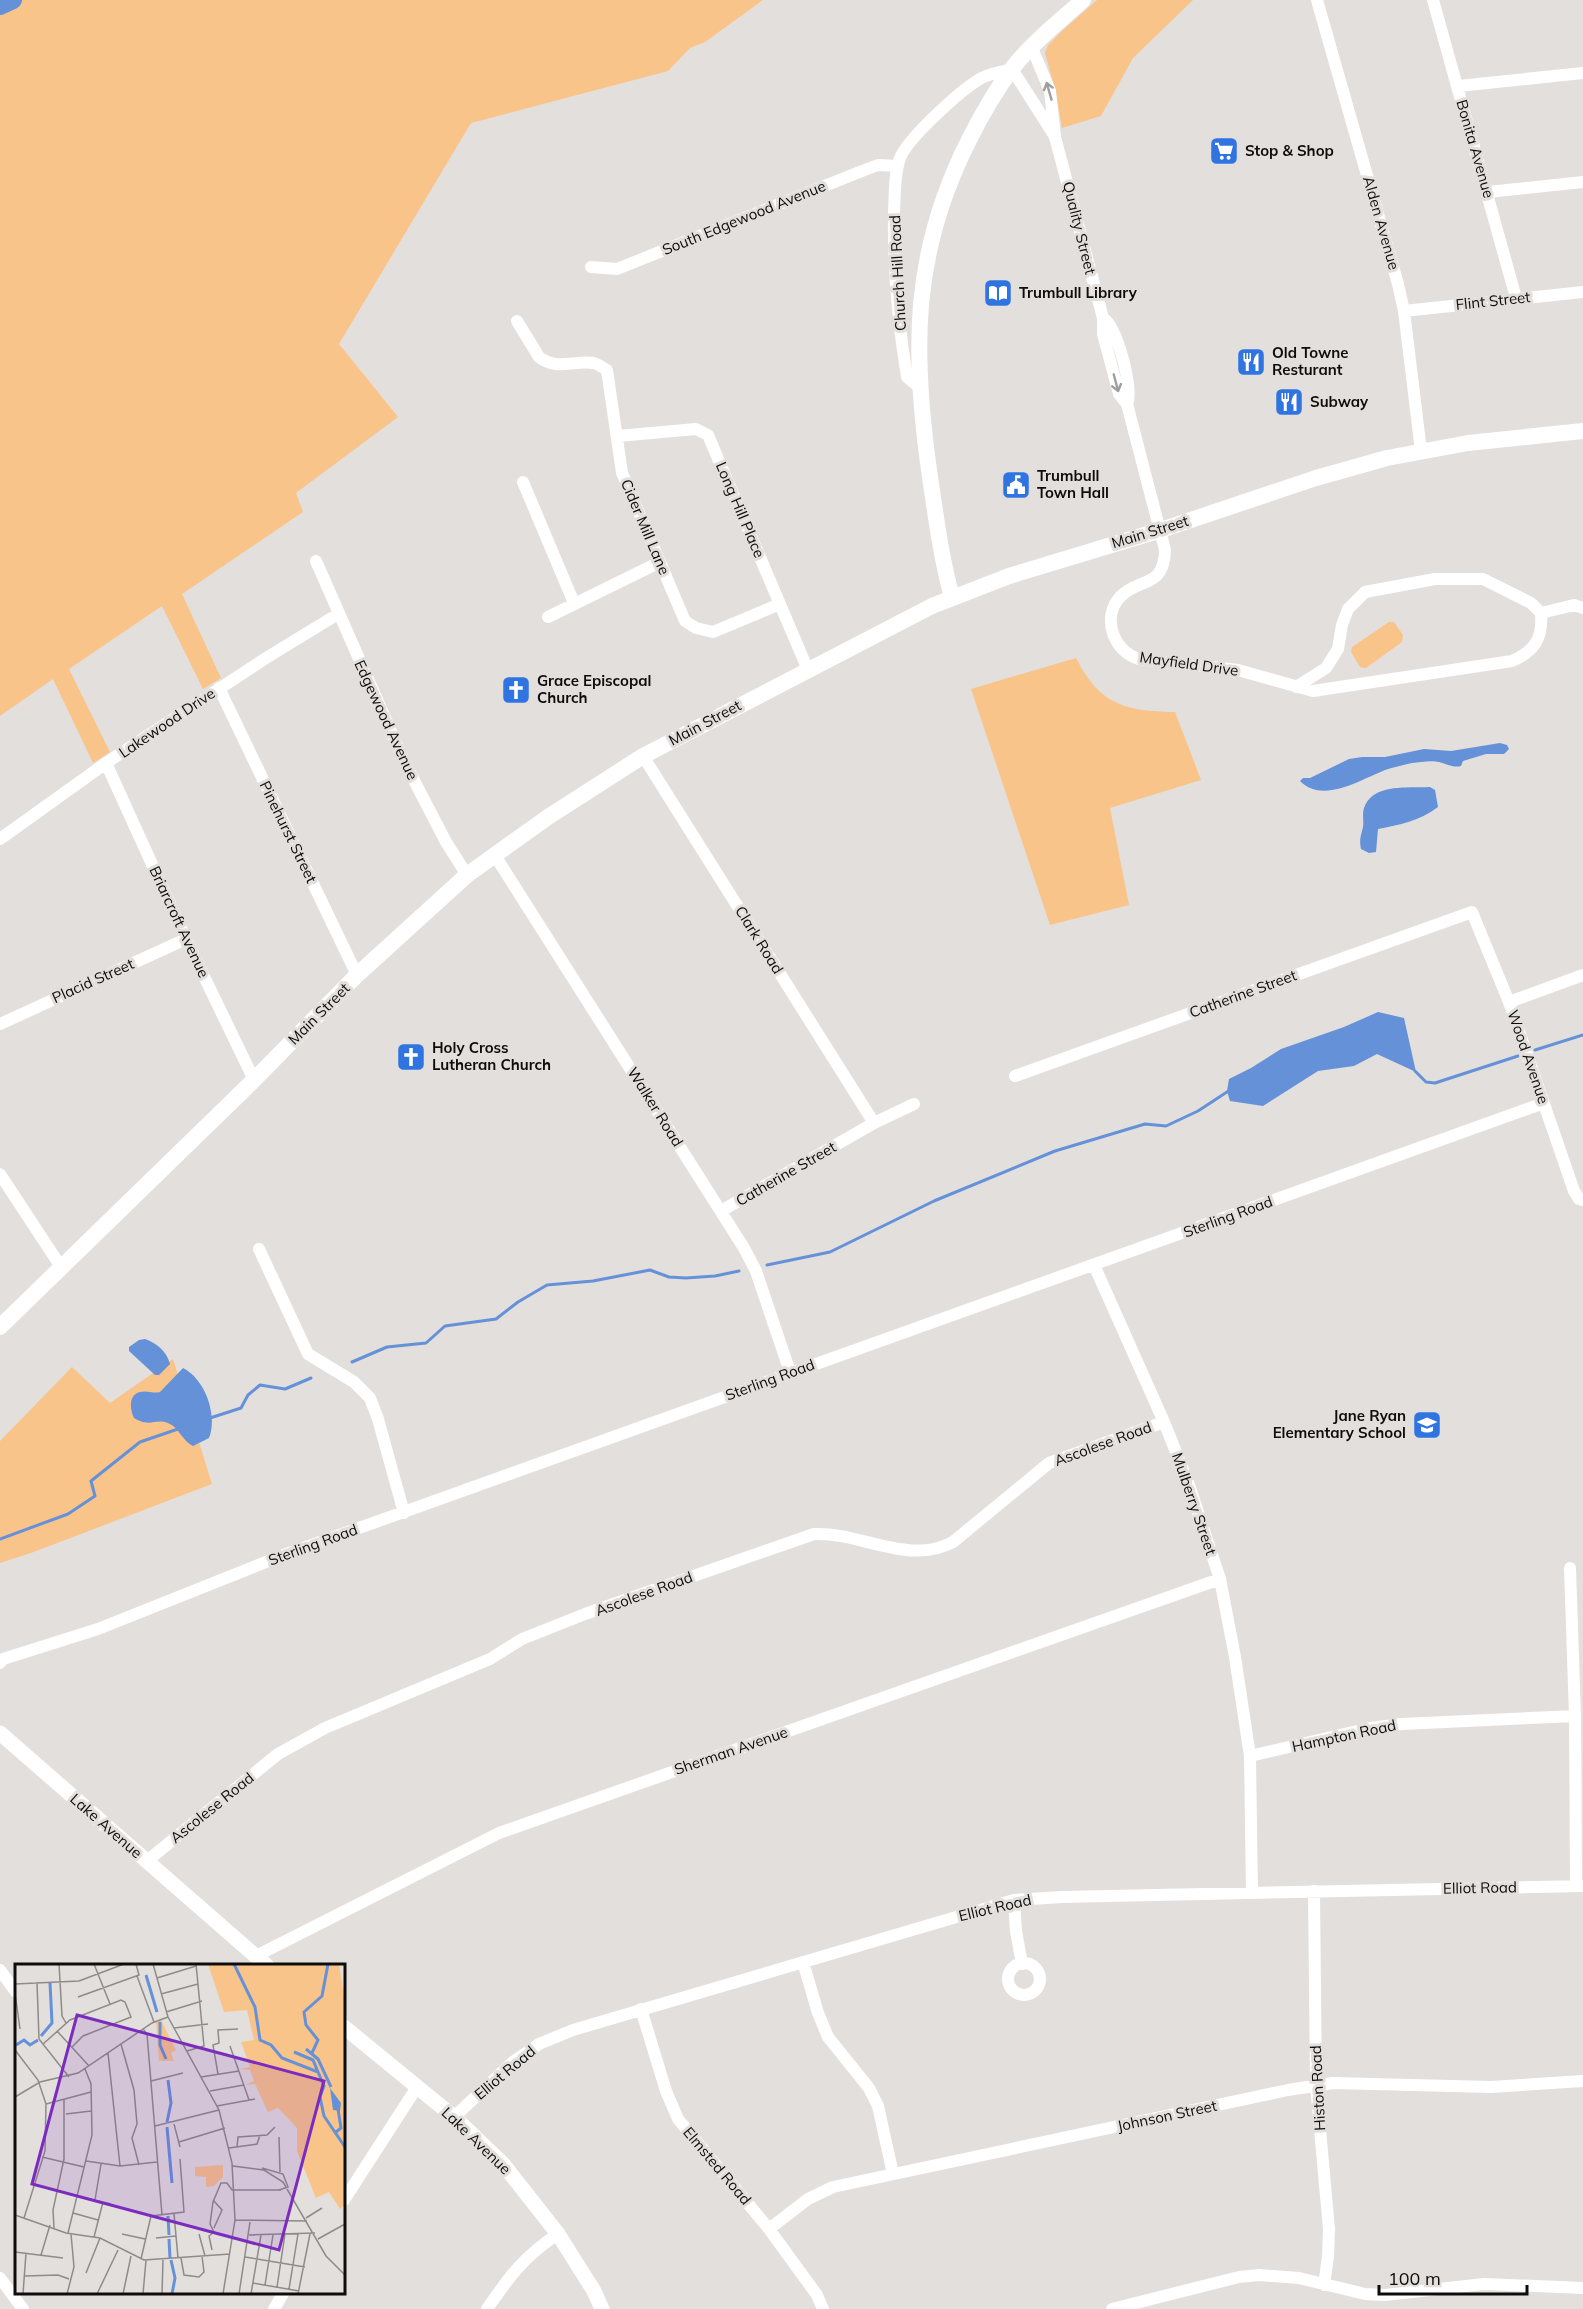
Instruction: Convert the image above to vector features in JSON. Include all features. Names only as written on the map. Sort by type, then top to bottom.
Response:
[{"type":"main road","name":"Church Hill Road","points":[[952,597],[934,507],[918,386],[918,336],[922,288],[936,219],[963,153],[990,103],[1012,69],[1083,0]]},
{"type":"main road","name":"Main Street","points":[[0,1327],[254,1080],[357,975],[467,874],[548,817],[643,756],[952,597],[1019,573],[1161,530],[1346,469],[1421,451],[1583,431]]},
{"type":"street","name":"Alden Avenue","points":[[1317,0],[1404,311],[1421,451]]},
{"type":"street","name":"Bonita Avenue","points":[[1433,0],[1516,298]]},
{"type":"street","name":"Quality Street","points":[[1032,48],[1050,91],[1055,137],[1103,318],[1102,328],[1115,358],[1119,394],[1127,404],[1161,530]]},
{"type":"street","name":"Quality Street","points":[[1012,69],[1055,137]]},
{"type":"street","name":"Church Hill Road","points":[[918,386],[907,377],[893,252],[895,185],[898,166],[910,142],[948,104],[984,76],[1012,69]]},
{"type":"street","points":[[1458,86],[1583,73]]},
{"type":"street","name":"South Edgewood Avenue","points":[[591,267],[617,269],[878,165],[898,166]]},
{"type":"street","points":[[1488,192],[1583,182]]},
{"type":"street","name":"Flint Street","points":[[1404,311],[1583,292]]},
{"type":"street","name":"Cider Mill Lane","points":[[517,321],[539,357],[544,361],[552,365],[595,363],[607,370],[622,473],[685,621],[696,628],[713,632],[780,604]]},
{"type":"street","name":"Long Hill Place","points":[[618,436],[696,429],[708,435],[808,670]]},
{"type":"street","points":[[523,482],[574,603]]},
{"type":"street","name":"Mayfield Drive","points":[[1161,530],[1166,549],[1162,569],[1156,576],[1120,597],[1115,605],[1113,636],[1123,651],[1130,656],[1238,670],[1313,691],[1512,661],[1525,656],[1534,648],[1542,625],[1541,613]]},
{"type":"street","name":"Edgewood Avenue","points":[[316,561],[422,798],[467,874]]},
{"type":"street","points":[[548,617],[660,562]]},
{"type":"street","points":[[1296,687],[1326,668],[1338,649],[1342,625],[1348,609],[1365,592],[1435,579],[1483,579],[1531,603],[1541,613],[1574,604],[1583,608]]},
{"type":"street","name":"Lakewood Drive","points":[[0,839],[106,763],[219,688],[338,614]]},
{"type":"street","name":"Pinehurst Street","points":[[219,688],[357,975]]},
{"type":"street","name":"Clark Road","points":[[643,756],[874,1123]]},
{"type":"street","name":"Briarcroft Avenue","points":[[106,763],[186,939],[254,1080]]},
{"type":"street","name":"Walker Road","points":[[494,854],[721,1211],[756,1271],[790,1372]]},
{"type":"street","name":"Catherine Street","points":[[1015,1076],[1472,912]]},
{"type":"street","name":"Wood Avenue","points":[[1472,912],[1509,1002],[1574,1191],[1579,1199],[1583,1200]]},
{"type":"street","name":"Placid Street","points":[[0,1023],[186,939]]},
{"type":"street","points":[[1509,1002],[1583,975]]},
{"type":"street","name":"Sterling Road","points":[[0,1663],[3,1659],[98,1629],[281,1556],[1544,1103]]},
{"type":"street","name":"Catherine Street","points":[[721,1211],[874,1123],[914,1104]]},
{"type":"street","points":[[0,1174],[62,1267]]},
{"type":"street","points":[[260,1249],[308,1354],[354,1382],[370,1398],[404,1513]]},
{"type":"street","name":"Mulberry Street","points":[[1094,1265],[1164,1422],[1188,1482],[1220,1579],[1250,1756]]},
{"type":"street","name":"Ascolese Road","points":[[147,1861],[278,1755],[295,1744],[325,1728],[490,1659],[522,1639],[585,1614],[814,1534],[838,1535],[916,1551],[942,1548],[1049,1464],[1164,1422]]},
{"type":"street","points":[[1570,1568],[1578,1650],[1575,1716],[1580,1886]]},
{"type":"street","name":"Sherman Avenue","points":[[262,1961],[499,1833],[1220,1579]]},
{"type":"street","name":"Hampton Road","points":[[1250,1756],[1370,1728],[1402,1724],[1575,1716]]},
{"type":"street","name":"Lake Avenue","points":[[0,1733],[262,1961]]},
{"type":"street","points":[[1250,1756],[1252,1893]]},
{"type":"street","name":"Elliot Road","points":[[454,2118],[513,2062],[539,2044],[573,2030],[1014,1900],[1062,1897],[1580,1886]]},
{"type":"street","name":"Histon Road","points":[[1314,1891],[1316,2085],[1329,2229],[1324,2285]]},
{"type":"street","points":[[1014,1900],[1016,1931],[1022,1964]]},
{"type":"street","points":[[803,1962],[818,2013],[828,2037],[868,2088],[878,2106],[893,2174]]},
{"type":"street","points":[[0,1970],[15,1991]]},
{"type":"street","name":"Elmsted Road","points":[[641,2009],[666,2091],[678,2119],[769,2229],[817,2295],[823,2309]]},
{"type":"street","name":"Lake Avenue","points":[[345,2028],[454,2118],[503,2164],[558,2234],[594,2291],[602,2309]]},
{"type":"street","name":"Johnson Street","points":[[769,2229],[808,2199],[833,2187],[1316,2085],[1333,2083],[1491,2088],[1583,2081]]},
{"type":"street","points":[[345,2198],[417,2087]]},
{"type":"street","points":[[487,2309],[512,2272],[531,2253],[558,2234]]},
{"type":"street","points":[[1112,2309],[1239,2277],[1276,2276],[1365,2294],[1385,2295],[1484,2284],[1583,2289]]},
{"type":"street","points":[[0,2278],[23,2309]]},
{"type":"street","points":[[274,2309],[283,2294]]},
{"type":"shaded area","points":[[0,0],[763,0],[705,42],[690,48],[668,71],[471,123],[339,344],[398,417],[296,493],[303,512],[182,594],[221,678],[203,689],[162,606],[69,669],[110,752],[93,763],[53,679],[0,716]]},
{"type":"shaded area","points":[[1097,0],[1193,0],[1133,58],[1101,116],[1062,128],[1045,53],[1048,45]]},
{"type":"shaded area","points":[[1389,622],[1394,622],[1403,635],[1402,642],[1366,668],[1360,667],[1351,652],[1352,647]]},
{"type":"shaded area","points":[[1076,658],[1095,686],[1116,702],[1142,710],[1175,712],[1201,780],[1110,808],[1129,905],[1050,925],[971,689]]},
{"type":"shaded area","points":[[173,1359],[212,1484],[0,1563],[0,1441],[72,1367],[110,1403]]},
{"type":"water","points":[[1500,743],[1507,745],[1509,749],[1504,754],[1486,754],[1463,761],[1461,766],[1433,761],[1412,763],[1388,769],[1342,788],[1330,790],[1309,788],[1300,781],[1349,759],[1385,757],[1424,749],[1451,751]]},
{"type":"water","points":[[1430,787],[1435,790],[1438,807],[1417,819],[1378,829],[1376,852],[1369,853],[1361,849],[1363,810],[1368,800],[1375,794],[1392,788]]},
{"type":"water","points":[[1378,1012],[1404,1018],[1416,1072],[1377,1054],[1354,1066],[1318,1071],[1263,1106],[1230,1101],[1227,1091],[1229,1079],[1281,1049],[1344,1027]]},
{"type":"water","points":[[145,1339],[161,1348],[169,1360],[170,1364],[159,1375],[155,1375],[129,1351],[129,1347]]},
{"type":"water","points":[[183,1368],[198,1380],[211,1409],[209,1438],[193,1446],[168,1423],[148,1423],[134,1418],[131,1407],[133,1396],[143,1392],[160,1392]]},
{"type":"waterway","points":[[0,6],[13,0]]},
{"type":"waterway","points":[[1535,1050],[1583,1035]]},
{"type":"waterway","points":[[1415,1071],[1426,1082],[1435,1083],[1518,1056]]},
{"type":"waterway","points":[[767,1265],[830,1252],[934,1201],[1055,1151],[1145,1124],[1166,1126],[1198,1111],[1230,1090]]},
{"type":"waterway","points":[[352,1362],[387,1347],[426,1343],[445,1326],[496,1319],[518,1302],[547,1285],[593,1281],[650,1270],[669,1277],[686,1278],[715,1276],[739,1271]]},
{"type":"waterway","points":[[210,1418],[241,1408],[248,1395],[260,1385],[285,1389],[311,1378]]},
{"type":"waterway","points":[[0,1539],[68,1514],[95,1496],[91,1481],[140,1442],[178,1429]]},
{"type":"place","name":"Stop & Shop","points":[[1224,151]]},
{"type":"place","name":"Trumbull Library","points":[[998,293]]},
{"type":"place","name":"Old Towne Resturant","points":[[1251,362]]},
{"type":"place","name":"Subway","points":[[1289,402]]},
{"type":"place","name":"Trumbull Town Hall","points":[[1016,485]]},
{"type":"place","name":"Grace Episcopal Church","points":[[516,690]]},
{"type":"place","name":"Holy Cross Lutheran Church","points":[[411,1057]]},
{"type":"place","name":"Jane Ryan Elementary School","points":[[1427,1425]]}]
